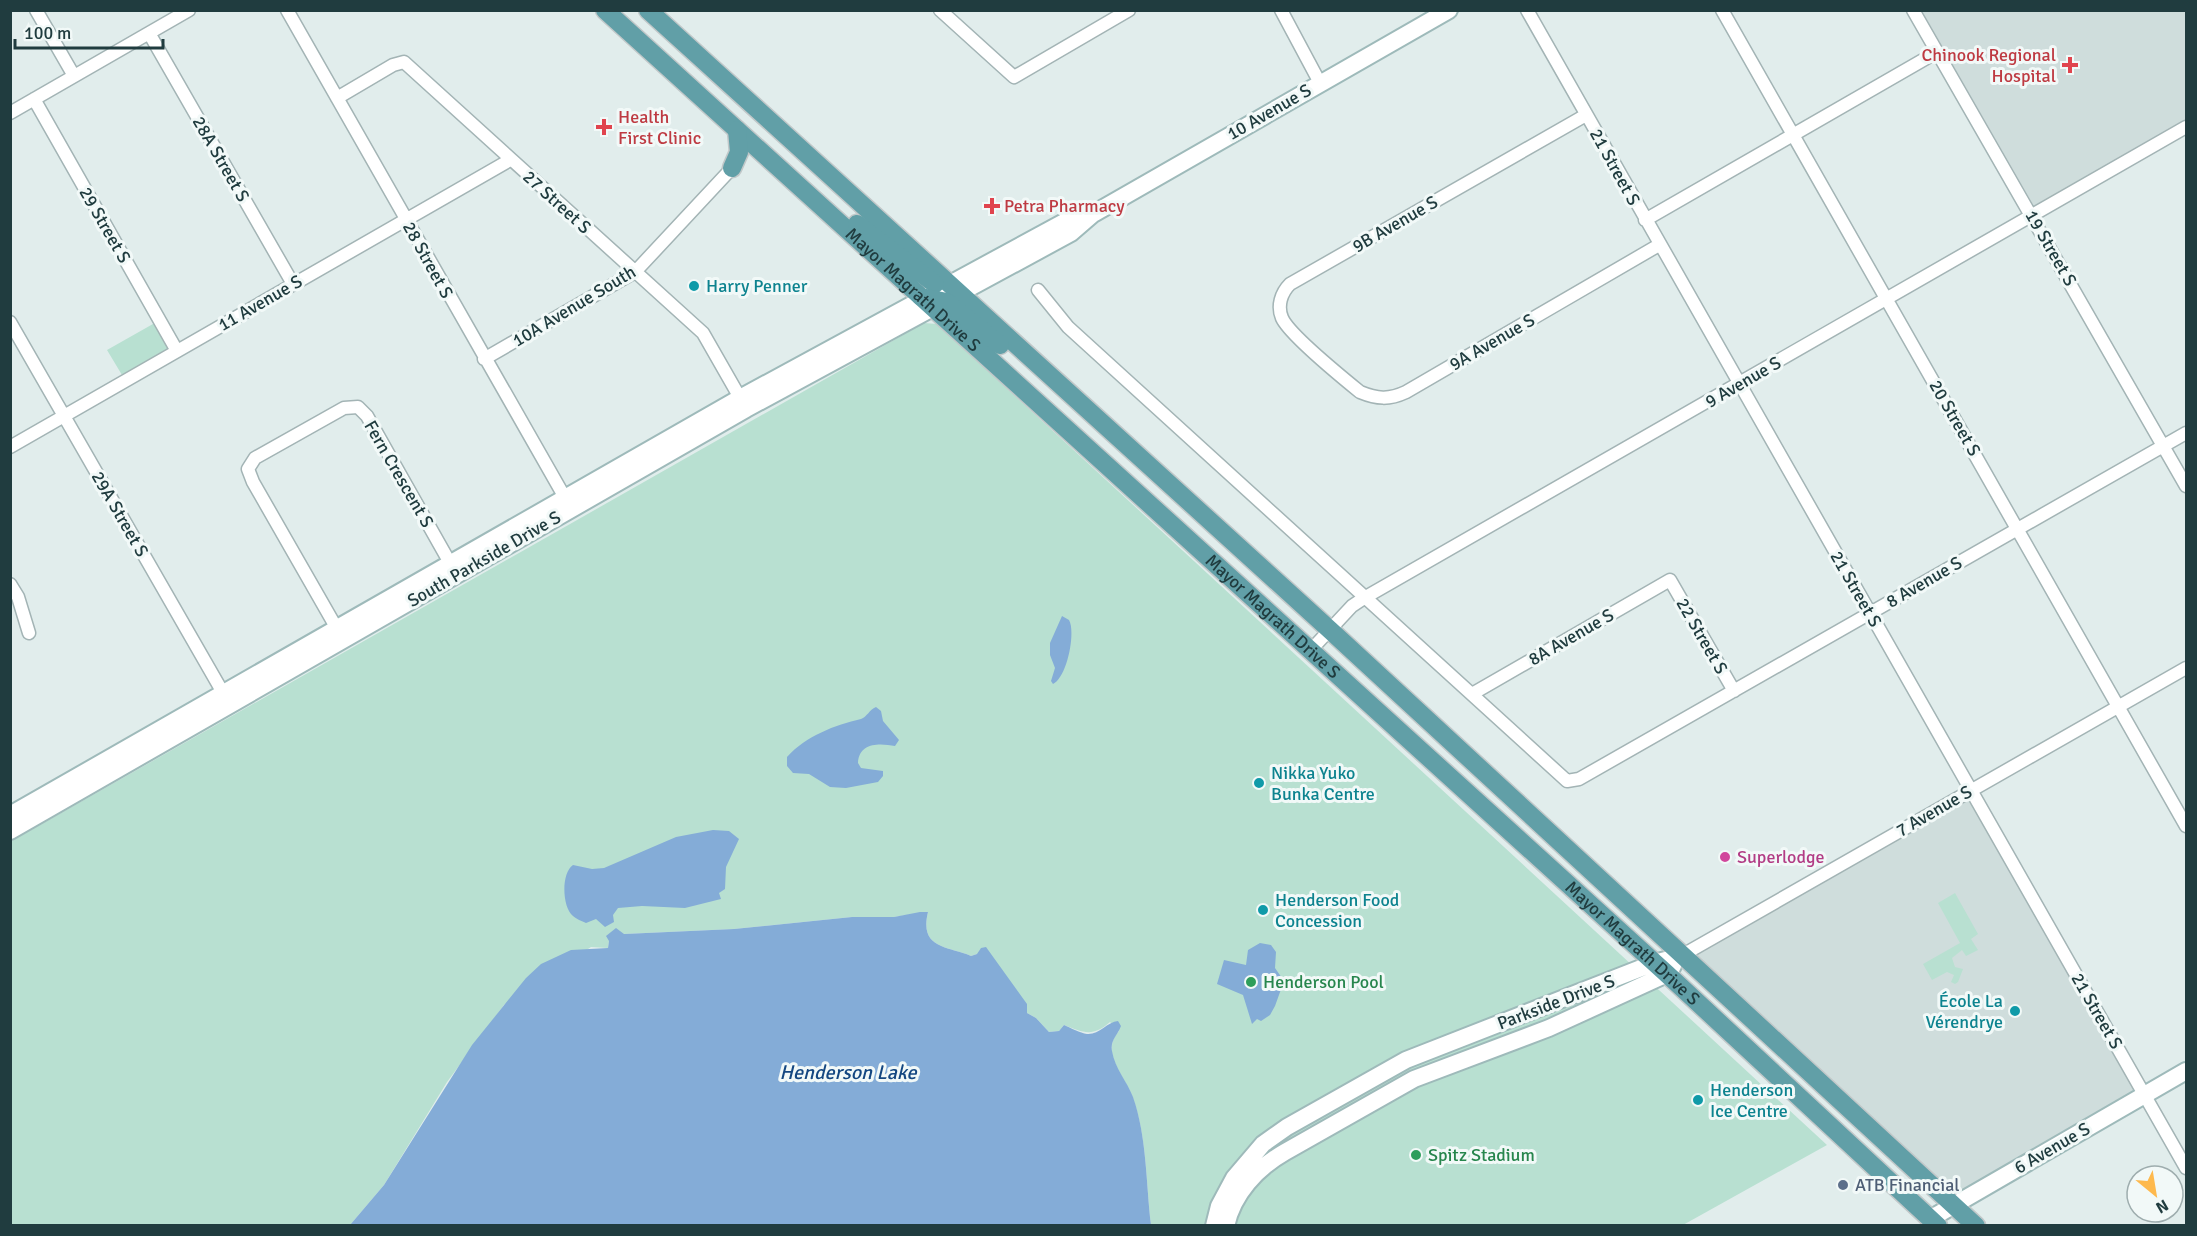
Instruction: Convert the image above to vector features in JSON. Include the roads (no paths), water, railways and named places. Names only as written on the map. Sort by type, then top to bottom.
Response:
[{"type":"main road","name":"Mayor Magrath Drive S","points":[[605,10],[802,190],[942,295],[1106,425],[1976,1226]]},
{"type":"main road","name":"Mayor Magrath Drive S","points":[[648,10],[1310,651],[1660,968],[1928,1223]]},
{"type":"main road","points":[[732,168],[739,152],[737,130]]},
{"type":"main road","points":[[732,168],[745,158],[766,157]]},
{"type":"street","points":[[36,10],[74,76]]},
{"type":"street","points":[[10,113],[189,10]]},
{"type":"street","name":"28 Street S","points":[[287,10],[484,360],[568,504]]},
{"type":"street","points":[[940,10],[1014,76],[1129,10]]},
{"type":"street","points":[[1281,10],[1320,83]]},
{"type":"street","name":"10 Avenue S","points":[[942,295],[1071,233],[1091,215],[1449,10]]},
{"type":"street","name":"21 Street S","points":[[1527,10],[1738,385],[2187,1167]]},
{"type":"street","name":"20 Street S","points":[[1722,10],[2187,826]]},
{"type":"street","name":"19 Street S","points":[[1913,10],[2187,486]]},
{"type":"street","name":"28A Street S","points":[[149,33],[293,284]]},
{"type":"street","points":[[1645,220],[1936,52]]},
{"type":"street","name":"27 Street S","points":[[337,98],[393,65],[404,62],[703,333],[743,403]]},
{"type":"street","name":"29 Street S","points":[[34,99],[177,351]]},
{"type":"street","name":"9B Avenue S","points":[[1326,361],[1282,319],[1280,303],[1283,292],[1290,284],[1586,115]]},
{"type":"street","name":"9 Avenue S","points":[[1310,651],[1352,606],[1364,598],[2186,128]]},
{"type":"street","name":"11 Avenue S","points":[[10,447],[510,160]]},
{"type":"street","name":"10A Avenue South","points":[[484,360],[635,272],[732,168]]},
{"type":"street","name":"9A Avenue S","points":[[1326,361],[1360,392],[1377,398],[1397,396],[1659,245]]},
{"type":"street","points":[[1038,290],[1068,327],[1472,694]]},
{"type":"street","name":"South Parkside Drive S","points":[[10,815],[227,699],[743,403],[942,295]]},
{"type":"street","name":"29A Street S","points":[[12,326],[227,699]]},
{"type":"street","name":"Fern Crescent S","points":[[341,635],[253,482],[248,469],[255,458],[344,408],[358,407],[366,416],[454,569]]},
{"type":"street","name":"8 Avenue S","points":[[1472,694],[1567,781],[1580,778],[2187,433]]},
{"type":"street","name":"22 Street S","points":[[1670,580],[1734,691]]},
{"type":"street","name":"8A Avenue S","points":[[1472,694],[1670,580]]},
{"type":"street","points":[[10,584],[29,633]]},
{"type":"street","name":"7 Avenue S","points":[[1681,956],[2187,668]]},
{"type":"street","name":"South Parkside Drive S","points":[[10,831],[227,699]]},
{"type":"street","name":"Parkside Drive S","points":[[1226,1226],[1232,1207],[1241,1192],[1268,1163],[1414,1079],[1549,1028],[1681,956]]},
{"type":"street","name":"Parkside Drive S","points":[[1214,1226],[1219,1206],[1234,1178],[1263,1144],[1287,1127],[1406,1060],[1660,968]]},
{"type":"street","name":"6 Avenue S","points":[[1928,1223],[1953,1205],[2187,1071]]},
{"type":"water","points":[[1062,616],[1069,620],[1071,626],[1071,644],[1062,673],[1053,684],[1051,681],[1055,668],[1050,655],[1050,643]]},
{"type":"water","points":[[876,707],[881,711],[883,721],[899,740],[895,746],[871,745],[859,756],[858,763],[861,768],[883,771],[883,776],[878,782],[846,788],[830,787],[809,774],[793,773],[787,766],[787,757],[812,737],[831,728],[863,718]]},
{"type":"water","points":[[713,830],[729,831],[739,839],[726,867],[725,889],[719,893],[721,899],[685,908],[642,906],[618,908],[613,915],[614,922],[605,927],[596,919],[586,923],[569,912],[564,890],[566,875],[573,865],[592,869],[604,868],[676,837]]},
{"type":"water","name":"Henderson Lake","points":[[928,912],[926,924],[928,933],[931,940],[937,944],[971,956],[986,947],[1027,1004],[1027,1013],[1036,1018],[1049,1032],[1059,1031],[1064,1025],[1081,1033],[1091,1034],[1118,1021],[1121,1026],[1113,1041],[1112,1051],[1138,1112],[1144,1144],[1151,1225],[350,1225],[384,1185],[472,1045],[526,978],[541,964],[571,950],[608,948],[609,941],[606,936],[616,928],[624,934],[734,929],[852,917],[894,917]]},
{"type":"water","name":"Henderson Pool","points":[[1260,943],[1271,945],[1276,952],[1275,968],[1284,981],[1270,1015],[1261,1021],[1257,1019],[1252,1024],[1243,995],[1217,984],[1224,960],[1246,965],[1248,950]]},
{"type":"place","name":"Chinook Regional Hospital","points":[[2070,65]]},
{"type":"place","name":"Health First Clinic","points":[[604,127]]},
{"type":"place","name":"Petra Pharmacy","points":[[992,206]]},
{"type":"place","name":"Harry Penner","points":[[694,286]]},
{"type":"place","name":"Nikka Yuko Bunka Centre","points":[[1259,783]]},
{"type":"place","name":"Superlodge","points":[[1725,857]]},
{"type":"place","name":"Henderson Food Concession","points":[[1263,910]]},
{"type":"place","name":"Henderson Pool","points":[[1251,982]]},
{"type":"place","name":"École La Vérendrye","points":[[2015,1011]]},
{"type":"place","name":"Henderson Ice Centre","points":[[1698,1100]]},
{"type":"place","name":"Spitz Stadium","points":[[1416,1155]]},
{"type":"place","name":"ATB Financial","points":[[1843,1185]]}]
